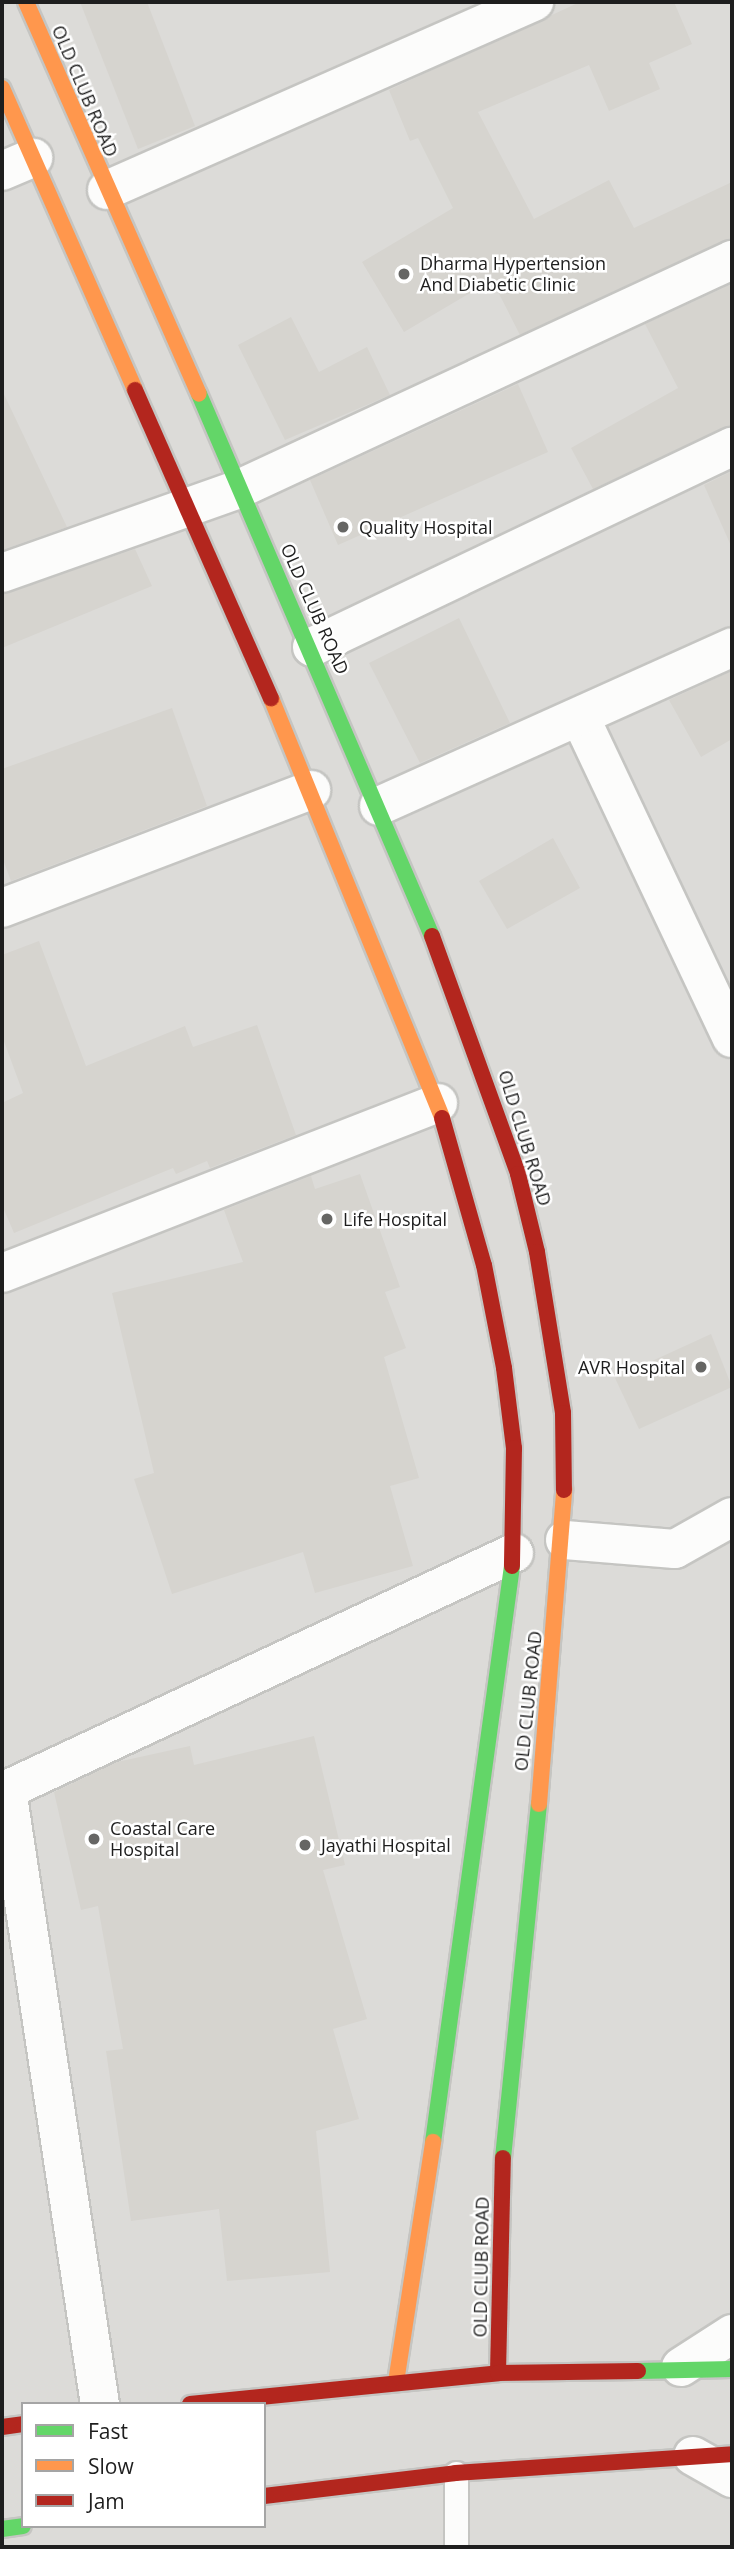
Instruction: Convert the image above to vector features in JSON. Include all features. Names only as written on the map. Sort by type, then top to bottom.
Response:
[{"type":"street","name":"OLD CLUB ROAD","points":[[26,2],[380,806],[462,1008],[518,1174],[563,1413],[565,1540],[503,2159],[498,2373]]},
{"type":"street","points":[[107,190],[534,2]]},
{"type":"street","name":"OLD CLUB ROAD","points":[[2,88],[17,165],[186,505],[311,790],[438,1103],[480,1251],[504,1367],[514,1448],[514,1553],[470,1902],[396,2382]]},
{"type":"street","points":[[2,573],[186,505],[239,489],[732,260]]},
{"type":"street","points":[[312,647],[732,447]]},
{"type":"street","points":[[380,806],[732,647]]},
{"type":"street","points":[[580,717],[732,1038]]},
{"type":"street","points":[[2,908],[311,790]]},
{"type":"street","points":[[2,1273],[438,1103]]},
{"type":"street","points":[[565,1540],[675,1549],[732,1517]]},
{"type":"street","points":[[100,2402],[5,1791],[514,1553]]},
{"type":"street","points":[[681,2367],[732,2334]]},
{"type":"street","points":[[209,2402],[498,2373],[681,2367],[732,2369]]},
{"type":"street","points":[[2,2427],[21,2424]]},
{"type":"street","points":[[266,2496],[456,2473],[732,2454]]},
{"type":"street","points":[[693,2456],[732,2478]]},
{"type":"street","points":[[2,2529],[21,2526]]},
{"type":"lane","points":[[456,2473],[456,2547]]},
{"type":"shaded area","points":[[2,2],[732,2],[732,2547],[2,2547]]},
{"type":"building","points":[[80,2],[147,2],[195,126],[138,149]]},
{"type":"building","points":[[580,2],[674,2],[692,44],[649,63],[660,89],[609,111],[589,65],[478,112],[534,219],[609,180],[634,228],[732,182],[732,238],[520,335],[492,280],[404,332],[362,262],[453,208],[418,138],[410,141],[389,90]]},
{"type":"building","points":[[732,284],[732,425],[593,489],[571,448],[678,388],[645,324]]},
{"type":"building","points":[[291,317],[319,372],[367,347],[390,395],[285,440],[238,345]]},
{"type":"building","points":[[518,384],[548,452],[338,545],[310,480]]},
{"type":"building","points":[[2,390],[67,527],[2,550]]},
{"type":"building","points":[[732,471],[732,548],[704,485]]},
{"type":"building","points":[[135,549],[152,586],[2,648],[2,594]]},
{"type":"building","points":[[459,618],[510,723],[420,763],[369,663]]},
{"type":"building","points":[[732,671],[732,739],[701,757],[669,700]]},
{"type":"building","points":[[172,708],[207,806],[11,881],[2,857],[2,769]]},
{"type":"building","points":[[553,838],[580,888],[507,929],[479,881]]},
{"type":"building","points":[[39,941],[86,1066],[185,1026],[193,1047],[257,1025],[296,1135],[210,1168],[207,1161],[176,1174],[173,1168],[14,1233],[2,1205],[2,1103],[23,1093],[2,1036],[2,955]]},
{"type":"building","points":[[360,1174],[400,1287],[385,1292],[406,1348],[384,1357],[419,1478],[390,1486],[413,1566],[315,1593],[303,1552],[172,1594],[134,1479],[154,1473],[112,1293],[243,1262],[224,1210],[311,1176],[315,1189]]},
{"type":"building","points":[[711,1334],[732,1387],[639,1429],[615,1378]]},
{"type":"building","points":[[314,1736],[345,1865],[323,1870],[367,2019],[333,2029],[359,2119],[316,2131],[330,2272],[227,2281],[219,2209],[131,2221],[106,2051],[123,2049],[98,1906],[81,1910],[54,1792],[117,1762],[190,1746],[194,1765]]},
{"type":"traffic: fast","points":[[199,394],[432,936]]},
{"type":"traffic: fast","points":[[433,2142],[512,1566]]},
{"type":"traffic: fast","points":[[503,2158],[539,1804]]},
{"type":"traffic: fast","points":[[638,2371],[732,2369]]},
{"type":"traffic: fast","points":[[2,2529],[21,2526]]},
{"type":"traffic: slow","points":[[26,2],[199,394]]},
{"type":"traffic: slow","points":[[2,88],[135,390]]},
{"type":"traffic: slow","points":[[271,698],[442,1118]]},
{"type":"traffic: slow","points":[[539,1804],[564,1490]]},
{"type":"traffic: slow","points":[[396,2382],[433,2142]]},
{"type":"traffic: jam","points":[[135,390],[271,698]]},
{"type":"traffic: jam","points":[[432,936],[518,1174],[537,1252],[563,1413],[564,1490]]},
{"type":"traffic: jam","points":[[442,1118],[484,1265],[504,1368],[514,1448],[512,1566]]},
{"type":"traffic: jam","points":[[498,2373],[503,2158]]},
{"type":"traffic: jam","points":[[210,2402],[498,2373],[638,2371]]},
{"type":"traffic: jam","points":[[2,2427],[21,2424]]},
{"type":"traffic: jam","points":[[266,2496],[456,2473],[732,2454]]},
{"type":"place","name":"Dharma Hypertension And Diabetic Clinic","points":[[404,274]]},
{"type":"place","name":"Quality Hospital","points":[[343,527]]},
{"type":"place","name":"Life Hospital","points":[[327,1219]]},
{"type":"place","name":"AVR Hospital","points":[[701,1367]]},
{"type":"place","name":"Coastal Care Hospital","points":[[94,1839]]},
{"type":"place","name":"Jayathi Hospital","points":[[305,1845]]}]
